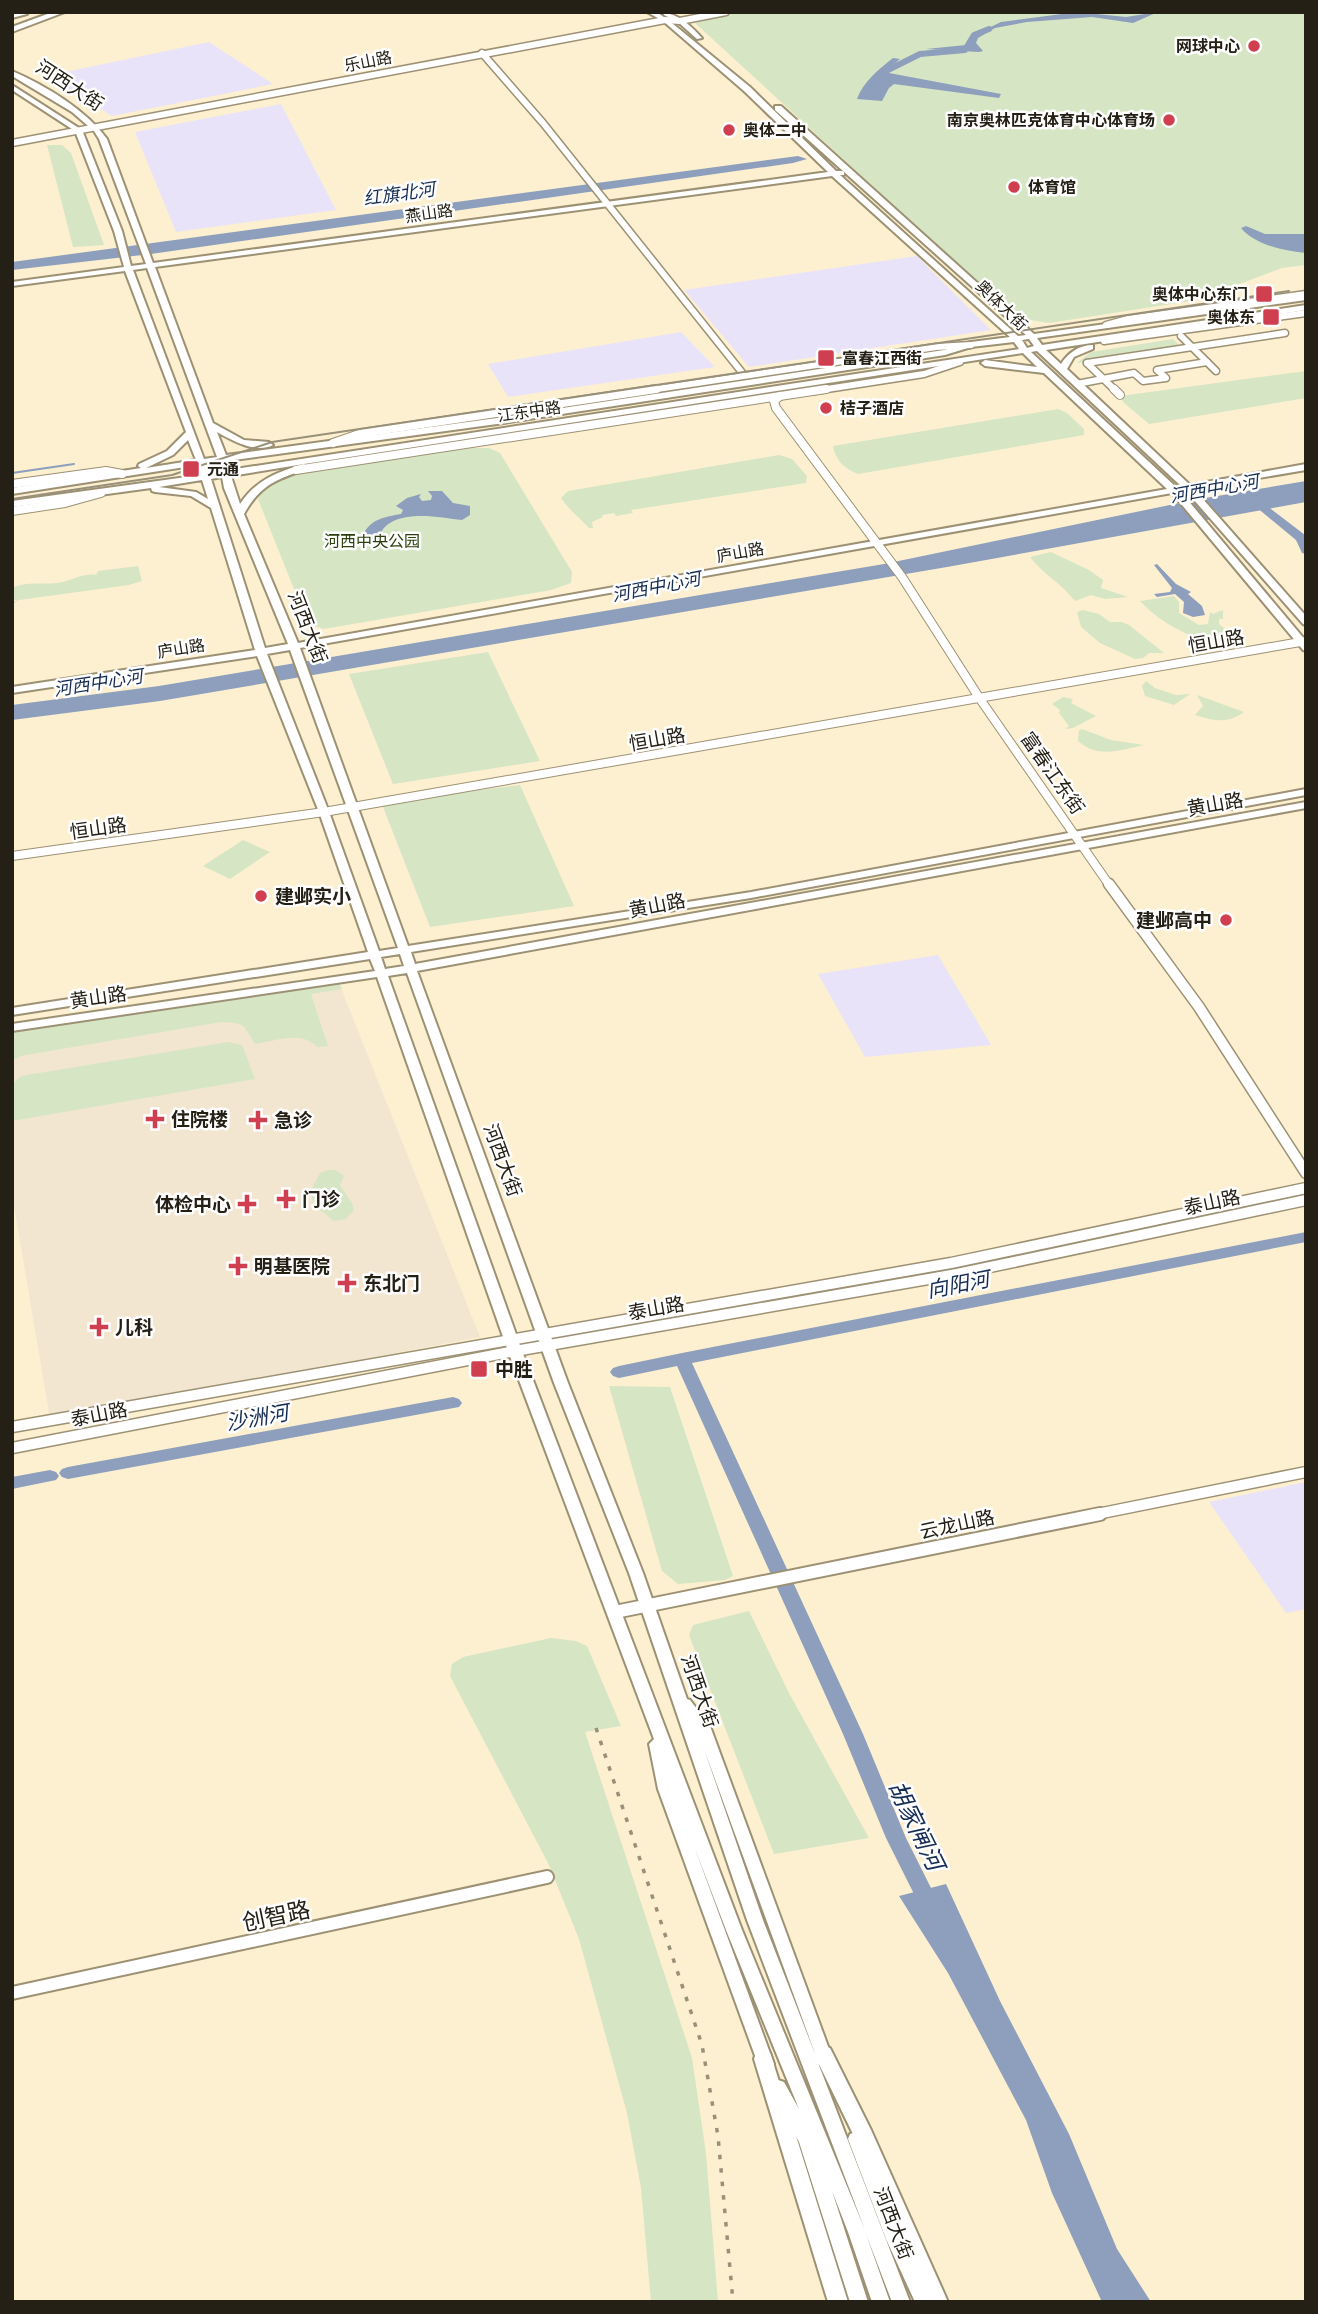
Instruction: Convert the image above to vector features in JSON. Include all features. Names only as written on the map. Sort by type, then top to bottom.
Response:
[{"type":"highway","points":[[12,16],[24,12]]},
{"type":"highway","points":[[12,22],[41,12]]},
{"type":"highway","points":[[12,30],[61,12]]},
{"type":"highway","points":[[823,2054],[861,2130],[937,2302]]},
{"type":"highway","points":[[763,2059],[838,2302]]},
{"type":"main road","name":"奥体大街","points":[[650,12],[670,17],[847,169],[1031,337],[1041,350],[1189,489],[1306,622]]},
{"type":"main road","name":"奥体大街","points":[[670,17],[833,172],[1011,332],[1026,352],[1175,491],[1304,643]]},
{"type":"main road","name":"河西大街","points":[[12,73],[97,128],[222,458],[240,514],[294,646],[410,969],[648,1606],[755,1920],[901,2302]]},
{"type":"main road","name":"河西大街","points":[[12,88],[78,130],[118,231],[125,258],[201,462],[261,652],[324,812],[514,1345],[734,1930],[857,2232],[881,2302]]},
{"type":"main road","name":"燕山路","points":[[12,278],[145,255],[601,197],[847,169]]},
{"type":"main road","name":"燕山路","points":[[12,285],[125,258]]},
{"type":"main road","name":"江东中路","points":[[12,491],[311,445],[497,421],[944,352],[971,345],[1090,330],[1306,296]]},
{"type":"main road","name":"江东中路","points":[[12,504],[103,493],[325,457],[1104,341],[1306,307]]},
{"type":"main road","points":[[1062,370],[1071,355],[1104,341]]},
{"type":"main road","points":[[960,362],[1047,371]]},
{"type":"main road","points":[[208,423],[242,443],[311,445]]},
{"type":"main road","points":[[124,473],[170,453],[190,433]]},
{"type":"main road","points":[[240,514],[248,495],[258,486],[325,457]]},
{"type":"main road","name":"庐山路","points":[[12,690],[261,652],[1306,467]]},
{"type":"main road","points":[[133,488],[194,494],[214,506]]},
{"type":"main road","name":"黄山路","points":[[12,1028],[410,969],[1078,841],[1306,792]]},
{"type":"main road","name":"黄山路","points":[[12,1012],[376,956],[1306,805]]},
{"type":"main road","points":[[681,1698],[704,1726],[823,2054],[895,2239],[924,2302]]},
{"type":"main road","points":[[652,1714],[666,1788],[763,2059],[807,2141],[859,2302]]},
{"type":"street","name":"乐山路","points":[[12,143],[697,12]]},
{"type":"street","name":"乐山路","points":[[670,17],[726,12]]},
{"type":"street","points":[[482,53],[744,375]]},
{"type":"street","name":"江东中路","points":[[1104,341],[1306,313]]},
{"type":"street","points":[[1120,395],[1087,363],[1285,333]]},
{"type":"street","points":[[1181,336],[1216,371]]},
{"type":"street","name":"江东中路","points":[[333,443],[362,433],[936,347],[971,345]]},
{"type":"street","name":"江东中路","points":[[296,470],[924,374],[960,362]]},
{"type":"street","points":[[1077,384],[1134,373],[1143,381],[1166,378],[1157,370],[1207,362]]},
{"type":"street","name":"富春江东街","points":[[780,396],[774,401],[776,408],[902,577],[980,699],[1078,841],[1199,1007],[1306,1173]]},
{"type":"street","points":[[12,484],[106,471],[124,473]]},
{"type":"street","name":"江东中路","points":[[12,511],[65,503],[103,493]]},
{"type":"street","name":"恒山路","points":[[12,856],[324,812],[1304,643]]},
{"type":"street","name":"泰山路","points":[[12,1427],[547,1339],[951,1263],[1306,1188]]},
{"type":"street","name":"泰山路","points":[[547,1339],[957,1274],[1306,1200]]},
{"type":"street","name":"泰山路","points":[[12,1448],[514,1345]]},
{"type":"street","name":"云龙山路","points":[[615,1612],[1306,1472]]},
{"type":"street","name":"创智路","points":[[12,1993],[547,1877]]},
{"type":"shaded area","points":[[209,42],[273,84],[112,116],[46,76]]},
{"type":"shaded area","points":[[281,104],[336,210],[176,232],[135,132]]},
{"type":"shaded area","points":[[917,256],[991,330],[749,367],[684,290]]},
{"type":"shaded area","points":[[681,332],[715,367],[508,397],[488,364]]},
{"type":"shaded area","points":[[938,955],[991,1045],[865,1057],[818,974]]},
{"type":"shaded area","name":"明基医院","points":[[339,983],[480,1337],[50,1419],[12,1194],[12,1032]]},
{"type":"shaded area","points":[[1306,1482],[1306,1609],[1286,1613],[1209,1502]]},
{"type":"green space","points":[[740,12],[1306,12],[1306,265],[1282,268],[1197,300],[1049,323],[1024,319],[1009,311],[695,23]]},
{"type":"green space","points":[[47,145],[62,145],[71,153],[104,245],[73,247]]},
{"type":"green space","points":[[1173,339],[1181,347],[1077,363],[1091,352]]},
{"type":"green space","points":[[1306,371],[1306,398],[1149,424],[1124,403],[1120,396]]},
{"type":"green space","points":[[1058,409],[1067,413],[1084,429],[1084,435],[858,474],[841,463],[833,446]]},
{"type":"green space","name":"河西中央公园","points":[[470,448],[489,448],[500,453],[572,572],[571,583],[551,590],[324,629],[308,624],[258,499],[263,489],[295,474]]},
{"type":"green space","points":[[779,455],[792,459],[807,476],[806,483],[631,510],[633,513],[616,516],[614,513],[602,515],[603,517],[592,522],[593,528],[589,528],[561,498],[568,491]]},
{"type":"green space","points":[[1051,552],[1089,570],[1103,580],[1101,588],[1128,597],[1105,599],[1091,595],[1075,601],[1030,557]]},
{"type":"green space","points":[[138,566],[142,581],[129,585],[18,601],[12,599],[12,588],[25,584],[63,582],[96,575],[98,571]]},
{"type":"green space","points":[[1174,596],[1179,602],[1179,613],[1199,625],[1208,624],[1210,612],[1213,614],[1223,610],[1223,619],[1219,619],[1219,624],[1238,640],[1200,647],[1199,639],[1153,614],[1140,601]]},
{"type":"green space","points":[[1083,610],[1099,614],[1110,622],[1129,625],[1164,653],[1149,653],[1143,658],[1135,659],[1100,643],[1081,627],[1077,612]]},
{"type":"green space","points":[[488,652],[540,761],[393,784],[349,674]]},
{"type":"green space","points":[[1146,681],[1155,688],[1176,695],[1190,694],[1174,705],[1145,696],[1142,686]]},
{"type":"green space","points":[[1197,695],[1244,712],[1220,720],[1195,715],[1203,706]]},
{"type":"green space","points":[[1063,697],[1073,699],[1071,703],[1096,716],[1073,728],[1065,729],[1069,726],[1059,713],[1060,710],[1052,704]]},
{"type":"green space","points":[[1079,730],[1111,740],[1144,745],[1110,752],[1094,750],[1078,741]]},
{"type":"green space","points":[[520,785],[574,906],[430,927],[381,802]]},
{"type":"green space","points":[[243,840],[270,852],[230,879],[203,866]]},
{"type":"green space","points":[[338,981],[342,989],[311,994],[328,1046],[317,1047],[304,1039],[296,1038],[255,1044],[240,1024],[221,1022],[12,1059],[12,1025]]},
{"type":"green space","points":[[228,1042],[242,1045],[255,1079],[12,1121],[12,1084],[21,1076]]},
{"type":"green space","points":[[336,1170],[344,1176],[340,1185],[354,1210],[346,1219],[334,1221],[313,1204],[311,1190],[320,1173]]},
{"type":"green space","points":[[609,1386],[670,1387],[733,1576],[725,1580],[678,1584],[662,1571]]},
{"type":"green space","points":[[749,1611],[789,1693],[869,1838],[774,1854],[689,1635],[693,1625]]},
{"type":"green space","points":[[551,1638],[576,1641],[587,1646],[621,1726],[585,1732],[692,2058],[706,2153],[718,2302],[651,2302],[641,2188],[627,2113],[579,1939],[548,1863],[450,1676],[452,1664],[463,1657]]},
{"type":"water","points":[[1077,12],[1126,17],[1158,12],[1133,23],[1092,17],[1027,22],[995,28],[978,38],[976,43],[983,51],[979,52],[926,49],[966,45],[980,32],[1001,22]]},
{"type":"water","points":[[893,58],[900,59],[887,70],[889,73],[1001,94],[999,98],[894,84],[882,101],[857,99],[867,81]]},
{"type":"water","points":[[798,156],[807,159],[151,254],[12,270],[12,262]]},
{"type":"water","points":[[1246,226],[1265,234],[1306,234],[1306,253],[1262,243],[1241,228]]},
{"type":"water","points":[[1306,481],[1306,502],[947,567],[160,701],[12,720],[12,705],[159,686],[884,564],[1194,500]]},
{"type":"water","points":[[428,491],[442,491],[453,503],[470,506],[470,515],[462,520],[428,516],[404,517],[385,527],[379,536],[363,535],[374,522],[401,514],[403,510],[396,506],[407,498],[421,494],[419,497],[422,501],[431,500],[432,496]]},
{"type":"water","points":[[1157,564],[1176,584],[1191,592],[1188,594],[1202,606],[1205,615],[1193,617],[1183,613],[1184,602],[1175,594],[1157,597],[1154,594],[1170,592],[1172,588],[1154,565]]},
{"type":"water","points":[[946,1884],[1000,2001],[1069,2134],[1117,2249],[1151,2302],[1102,2302],[1052,2193],[1026,2120],[948,1973],[899,1896]]},
{"type":"waterway","points":[[880,74],[920,54],[965,50],[974,35],[989,29]]},
{"type":"waterway","points":[[12,473],[74,464]]},
{"type":"waterway","name":"向阳河","points":[[1254,500],[1301,538],[1306,550]]},
{"type":"waterway","name":"向阳河","points":[[682,1360],[1306,1237]]},
{"type":"waterway","name":"向阳河","points":[[619,1372],[682,1360]]},
{"type":"waterway","name":"胡家闸河","points":[[682,1360],[853,1734],[896,1838],[931,1908]]},
{"type":"waterway","name":"沙洲河","points":[[68,1473],[453,1403]]},
{"type":"waterway","name":"沙洲河","points":[[12,1483],[50,1476]]},
{"type":"tram line","points":[[12,499],[172,475],[272,442],[1289,291]]},
{"type":"railway","points":[[596,1728],[702,2045],[718,2136],[733,2302]]},
{"type":"place","name":"网球中心","points":[[1254,46]]},
{"type":"place","name":"南京奥林匹克体育中心体育场","points":[[1169,120]]},
{"type":"place","name":"奥体二中","points":[[729,130]]},
{"type":"place","name":"体育馆","points":[[1014,187]]},
{"type":"place","name":"奥体中心东门","points":[[1264,294]]},
{"type":"place","name":"奥体东","points":[[1271,317]]},
{"type":"place","name":"富春江西街","points":[[826,358]]},
{"type":"place","name":"桔子酒店","points":[[826,408]]},
{"type":"place","name":"元通","points":[[191,469]]},
{"type":"place","name":"建邺实小","points":[[261,896]]},
{"type":"place","name":"建邺高中","points":[[1226,920]]},
{"type":"place","name":"住院楼","points":[[155,1119]]},
{"type":"place","name":"急诊","points":[[258,1120]]},
{"type":"place","name":"门诊","points":[[286,1199]]},
{"type":"place","name":"体检中心","points":[[247,1204]]},
{"type":"place","name":"明基医院","points":[[238,1266]]},
{"type":"place","name":"东北门","points":[[347,1283]]},
{"type":"place","name":"儿科","points":[[99,1327]]},
{"type":"place","name":"中胜","points":[[479,1369]]},
{"type":"water label","name":"红旗北河","points":[[399,193]]},
{"type":"water label","name":"河西中心河","points":[[1214,488]]},
{"type":"water label","name":"河西中心河","points":[[656,586]]},
{"type":"water label","name":"河西中心河","points":[[98,682]]}]
